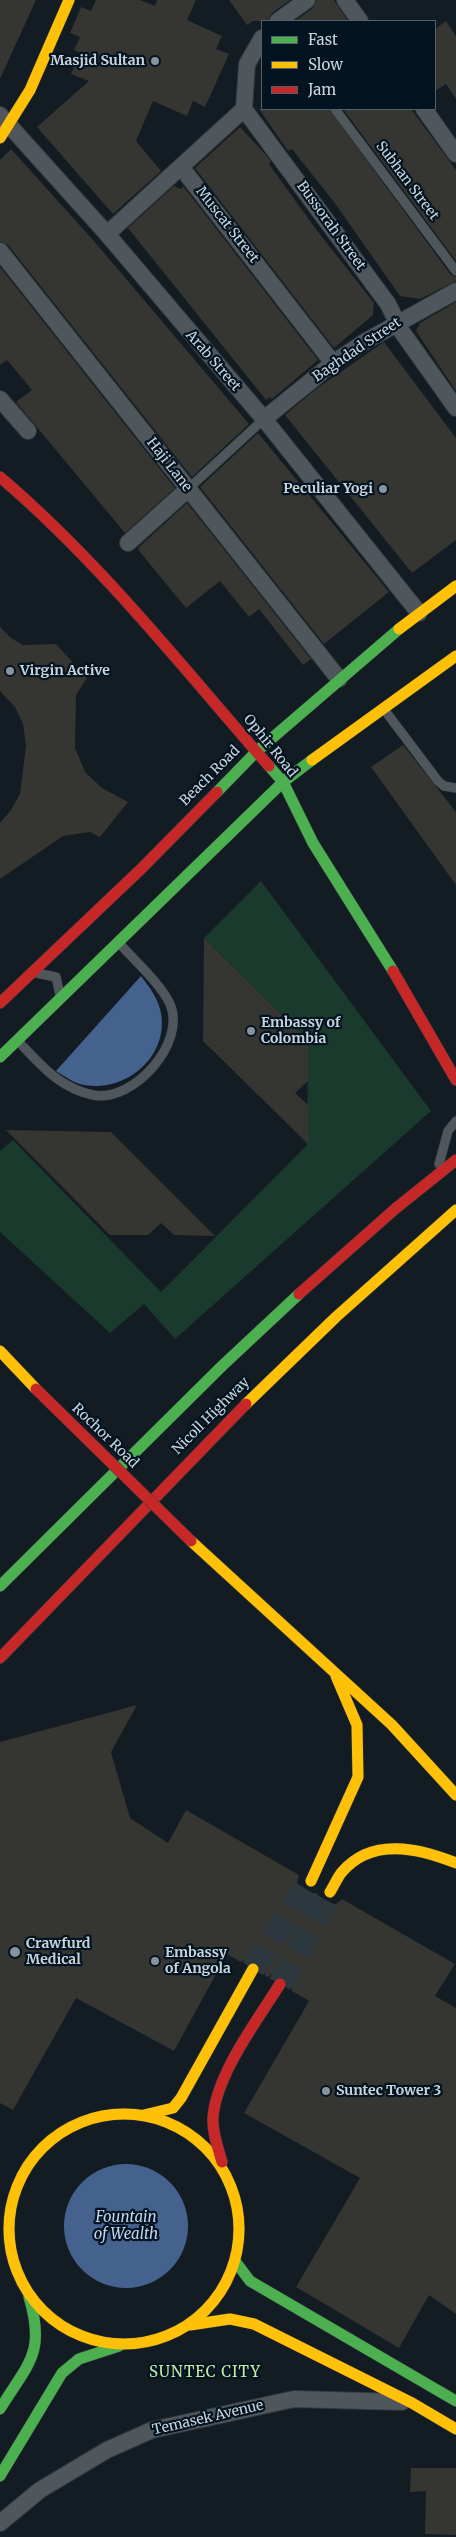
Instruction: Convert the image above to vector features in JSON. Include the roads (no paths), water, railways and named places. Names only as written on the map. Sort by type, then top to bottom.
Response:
[{"type":"main road","points":[[0,138],[5,120],[69,0]]},
{"type":"main road","name":"Ophir Road","points":[[0,477],[45,515],[180,662],[283,782],[313,843],[382,951],[456,1080]]},
{"type":"main road","name":"Beach Road","points":[[0,1003],[140,869],[256,752],[339,679],[419,613],[456,586]]},
{"type":"main road","points":[[0,1058],[117,941],[283,782],[383,708],[454,660]]},
{"type":"main road","name":"Nicoll Highway","points":[[0,1586],[242,1347],[360,1240],[456,1160]]},
{"type":"main road","name":"Nicoll Highway","points":[[0,1658],[127,1523],[263,1385],[403,1255],[456,1210]]},
{"type":"main road","name":"Rochor Road","points":[[0,1351],[36,1389],[191,1541],[336,1676],[392,1725],[456,1795]]},
{"type":"main road","points":[[311,1882],[358,1777],[357,1725],[336,1676]]},
{"type":"main road","points":[[330,1892],[342,1872],[367,1852],[400,1848],[428,1852],[456,1863]]},
{"type":"main road","points":[[0,2409],[31,2358],[37,2332],[28,2293],[11,2255],[8,2233],[14,2192],[31,2160],[51,2139],[72,2126],[95,2117],[119,2114],[144,2115],[173,2108],[181,2098],[253,1969]]},
{"type":"main road","points":[[0,2476],[62,2374],[80,2359],[102,2350],[126,2344],[147,2342],[186,2326],[202,2314],[228,2280],[235,2261],[240,2224],[237,2204],[224,2170],[213,2132],[214,2108],[236,2059],[280,1984]]},
{"type":"main road","points":[[144,2115],[182,2129],[212,2154],[224,2170]]},
{"type":"main road","points":[[235,2261],[250,2281],[456,2401]]},
{"type":"main road","points":[[28,2293],[54,2321],[70,2331],[88,2338],[126,2344]]},
{"type":"main road","name":"Temasek Avenue","points":[[186,2326],[218,2318],[238,2319],[412,2403],[456,2429]]},
{"type":"street","points":[[279,20],[306,0]]},
{"type":"street","points":[[345,0],[359,20]]},
{"type":"street","points":[[107,234],[244,109],[247,64],[261,40]]},
{"type":"street","name":"Bussorah Street","points":[[244,109],[388,304],[396,322],[456,408]]},
{"type":"street","points":[[425,110],[456,154]]},
{"type":"street","name":"Arab Street","points":[[5,120],[107,234],[264,419],[419,613]]},
{"type":"street","name":"Muscat Street","points":[[181,166],[333,363]]},
{"type":"street","name":"Haji Lane","points":[[0,251],[339,679]]},
{"type":"street","name":"Baghdad Street","points":[[264,419],[333,363],[396,322],[456,292]]},
{"type":"street","points":[[0,399],[28,431]]},
{"type":"street","points":[[128,543],[188,489]]},
{"type":"street","name":"Temasek Avenue","points":[[0,2523],[40,2490],[107,2450],[152,2430],[294,2399],[412,2403]]},
{"type":"lane","name":"Subhan Street","points":[[336,110],[456,271]]},
{"type":"lane","points":[[188,489],[264,419]]},
{"type":"lane","points":[[383,708],[438,781],[444,786],[456,788]]},
{"type":"lane","points":[[17,1040],[53,1078],[72,1088],[95,1096],[114,1096],[131,1087],[156,1064],[172,1035],[174,1020],[171,1005],[162,991],[117,941]]},
{"type":"lane","points":[[33,972],[56,977],[61,997]]},
{"type":"lane","points":[[436,1176],[448,1131],[456,1121]]},
{"type":"water","points":[[141,976],[156,998],[161,1013],[162,1030],[158,1045],[150,1059],[139,1070],[126,1078],[111,1084],[96,1086],[80,1084],[56,1071]]},
{"type":"water","name":"Fountain of Wealth","points":[[126,2164],[150,2168],[170,2182],[184,2202],[188,2226],[184,2250],[170,2270],[150,2284],[126,2288],[102,2284],[82,2270],[68,2250],[64,2226],[68,2202],[82,2182],[102,2168]]},
{"type":"tunnel","points":[[253,1969],[311,1881]]},
{"type":"tunnel","points":[[280,1984],[330,1892]]},
{"type":"place","name":"Masjid Sultan","points":[[155,61]]},
{"type":"place","name":"Peculiar Yogi","points":[[383,489]]},
{"type":"place","name":"Virgin Active","points":[[10,671]]},
{"type":"place","name":"Embassy of Colombia","points":[[251,1031]]},
{"type":"place","name":"Crawfurd Medical","points":[[15,1952]]},
{"type":"place","name":"Embassy of Angola","points":[[155,1961]]},
{"type":"place","name":"Suntec Tower 3","points":[[326,2091]]},
{"type":"district","name":"SUNTEC CITY","points":[[205,2373]]}]
